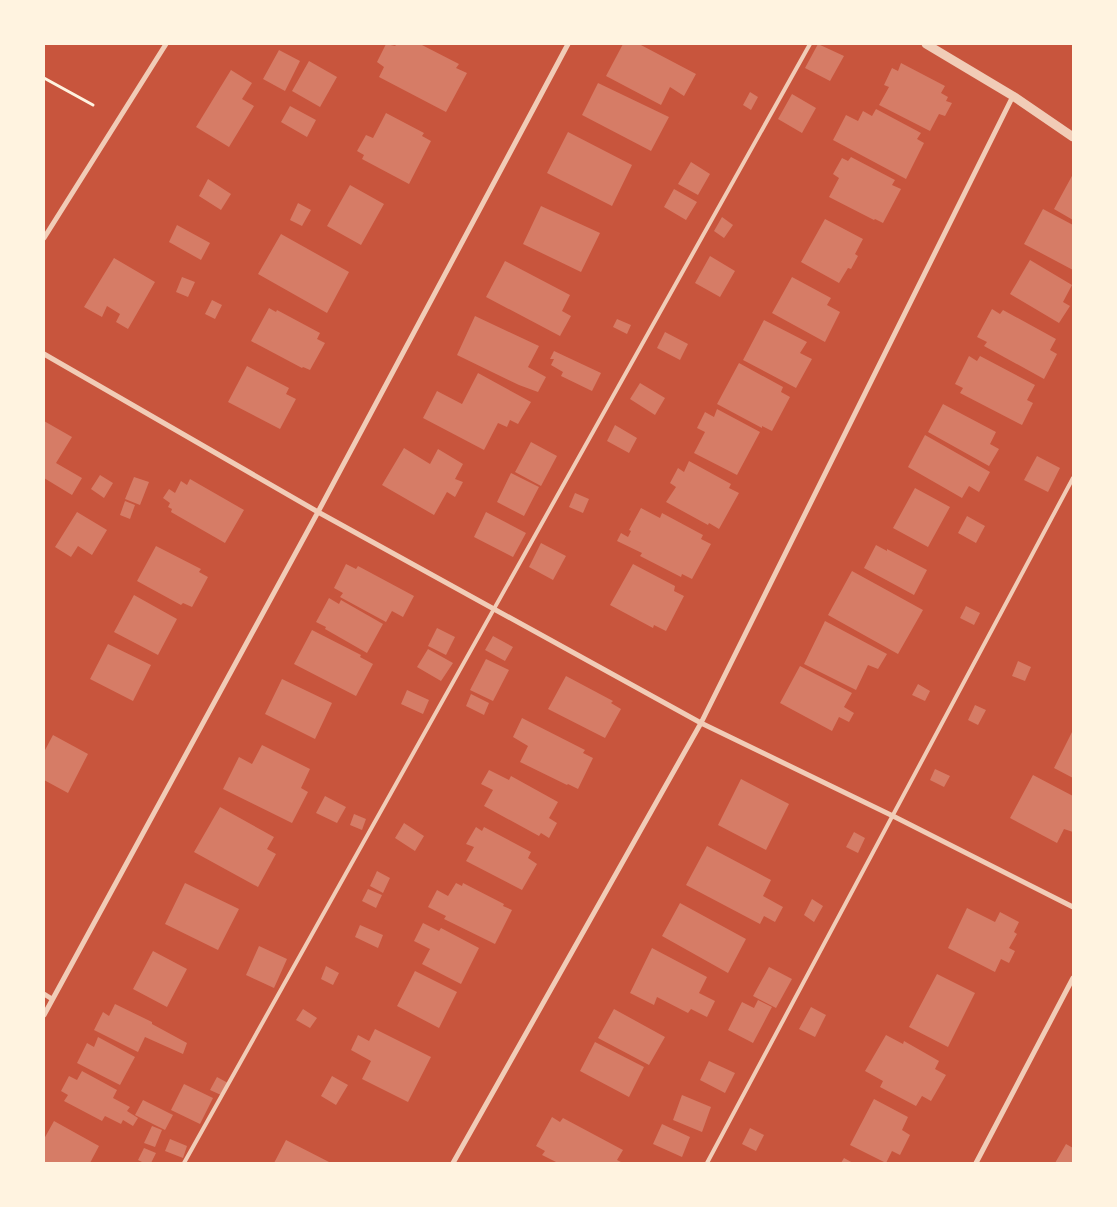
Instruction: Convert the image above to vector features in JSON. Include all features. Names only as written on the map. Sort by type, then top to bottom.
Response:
[{"type":"street","points":[[44,238],[166,44]]},
{"type":"street","points":[[44,1015],[318,512],[568,44]]},
{"type":"street","points":[[926,44],[1013,96],[1073,137]]},
{"type":"street","points":[[453,1163],[701,723],[1013,96]]},
{"type":"street","points":[[44,354],[318,512],[701,723],[893,816],[1073,907]]},
{"type":"street","points":[[976,1163],[1073,978]]},
{"type":"street","points":[[44,994],[52,999]]},
{"type":"lane","points":[[184,1163],[810,44]]},
{"type":"lane","points":[[707,1163],[1073,478]]},
{"type":"path","points":[[44,78],[93,105]]},
{"type":"building","points":[[386,44],[395,46],[397,44],[420,44],[459,64],[456,68],[467,73],[446,112],[379,77],[384,67],[377,62]]},
{"type":"building","points":[[623,44],[639,44],[696,74],[684,96],[670,87],[661,105],[606,76]]},
{"type":"building","points":[[818,44],[844,56],[830,81],[805,68]]},
{"type":"building","points":[[279,50],[300,61],[285,91],[263,79]]},
{"type":"building","points":[[309,61],[337,77],[320,107],[292,91]]},
{"type":"building","points":[[901,63],[945,86],[941,93],[948,97],[946,101],[952,103],[945,116],[939,114],[930,131],[879,105],[889,87],[884,85],[892,68],[898,71]]},
{"type":"building","points":[[231,70],[252,83],[242,99],[254,106],[229,147],[196,127]]},
{"type":"building","points":[[598,83],[669,117],[651,151],[582,115]]},
{"type":"building","points":[[750,92],[758,97],[751,110],[743,105]]},
{"type":"building","points":[[792,94],[816,108],[802,133],[778,119]]},
{"type":"building","points":[[290,106],[316,120],[307,137],[281,122]]},
{"type":"building","points":[[876,109],[921,133],[917,139],[924,143],[906,179],[833,140],[846,115],[858,121],[863,111],[872,116]]},
{"type":"building","points":[[386,113],[424,133],[422,136],[431,141],[409,184],[362,159],[364,155],[357,151],[366,135],[373,138]]},
{"type":"building","points":[[568,132],[632,165],[612,206],[547,173]]},
{"type":"building","points":[[851,157],[895,180],[892,185],[901,189],[883,223],[829,197],[839,178],[833,174],[842,158],[848,161]]},
{"type":"building","points":[[691,162],[710,174],[698,195],[678,184]]},
{"type":"building","points":[[1073,174],[1073,220],[1054,209]]},
{"type":"building","points":[[208,179],[231,194],[221,210],[199,196]]},
{"type":"building","points":[[350,185],[384,204],[361,245],[327,226]]},
{"type":"building","points":[[674,189],[697,202],[686,220],[664,207]]},
{"type":"building","points":[[298,203],[311,210],[302,226],[290,220]]},
{"type":"building","points":[[541,206],[600,233],[581,272],[523,244]]},
{"type":"building","points":[[1043,209],[1073,225],[1073,270],[1024,244]]},
{"type":"building","points":[[722,217],[733,225],[724,238],[714,231]]},
{"type":"building","points":[[825,219],[863,239],[855,254],[858,256],[851,269],[848,268],[839,283],[801,262]]},
{"type":"building","points":[[177,225],[210,243],[201,260],[169,242]]},
{"type":"building","points":[[281,234],[349,272],[327,313],[258,274]]},
{"type":"building","points":[[710,256],[735,271],[720,297],[695,283]]},
{"type":"building","points":[[114,258],[155,282],[128,329],[116,322],[120,314],[107,306],[102,317],[84,307]]},
{"type":"building","points":[[1030,260],[1072,285],[1063,302],[1070,306],[1059,323],[1010,294]]},
{"type":"building","points":[[505,261],[570,295],[562,311],[571,316],[560,336],[486,297]]},
{"type":"building","points":[[182,277],[195,282],[188,297],[176,292]]},
{"type":"building","points":[[792,277],[831,298],[827,305],[840,312],[825,342],[772,313]]},
{"type":"building","points":[[212,300],[222,305],[215,319],[205,314]]},
{"type":"building","points":[[269,308],[276,312],[277,310],[320,333],[317,339],[325,343],[310,370],[302,368],[251,341]]},
{"type":"building","points":[[992,309],[1000,314],[1003,310],[1056,339],[1050,350],[1057,354],[1044,379],[984,346],[987,342],[977,337]]},
{"type":"building","points":[[475,316],[539,346],[528,367],[546,377],[538,392],[519,385],[457,355]]},
{"type":"building","points":[[617,319],[631,325],[627,334],[613,327]]},
{"type":"building","points":[[764,320],[807,342],[800,353],[812,359],[796,388],[743,360]]},
{"type":"building","points":[[665,332],[688,344],[680,360],[657,348]]},
{"type":"building","points":[[554,351],[601,373],[592,391],[561,376],[563,372],[551,365],[554,359],[550,359]]},
{"type":"building","points":[[969,356],[977,361],[980,356],[1035,385],[1027,400],[1033,403],[1022,425],[960,393],[963,388],[955,384]]},
{"type":"building","points":[[739,363],[783,387],[781,392],[790,397],[772,431],[762,426],[762,428],[717,404]]},
{"type":"building","points":[[247,366],[289,388],[286,394],[296,399],[280,429],[228,402]]},
{"type":"building","points":[[478,373],[531,402],[518,424],[510,420],[507,427],[498,423],[484,450],[423,418],[437,391],[462,404]]},
{"type":"building","points":[[640,383],[665,398],[655,415],[630,399]]},
{"type":"building","points":[[943,404],[996,432],[990,444],[999,449],[989,466],[928,432]]},
{"type":"building","points":[[717,409],[760,432],[737,475],[694,453],[705,432],[697,428],[705,412],[714,417]]},
{"type":"building","points":[[44,421],[72,437],[56,463],[82,478],[72,495],[44,478]]},
{"type":"building","points":[[615,425],[637,438],[629,453],[607,441]]},
{"type":"building","points":[[925,435],[990,472],[979,492],[969,486],[962,498],[908,467]]},
{"type":"building","points":[[531,442],[557,456],[541,486],[515,472]]},
{"type":"building","points":[[404,448],[430,464],[438,449],[463,464],[455,479],[463,482],[455,497],[447,492],[434,515],[382,485]]},
{"type":"building","points":[[1037,456],[1060,468],[1048,492],[1024,480]]},
{"type":"building","points":[[689,461],[731,484],[729,488],[739,493],[719,529],[666,502],[676,487],[670,483],[678,468],[684,472]]},
{"type":"building","points":[[511,473],[539,487],[524,516],[497,502]]},
{"type":"building","points":[[100,475],[113,483],[104,498],[91,489]]},
{"type":"building","points":[[134,477],[149,482],[140,505],[125,499]]},
{"type":"building","points":[[190,479],[244,510],[225,543],[171,512],[172,509],[168,507],[170,503],[163,498],[169,489],[175,493],[181,481],[187,485]]},
{"type":"building","points":[[915,488],[950,507],[928,547],[893,528]]},
{"type":"building","points":[[575,493],[589,499],[583,513],[569,507]]},
{"type":"building","points":[[125,501],[135,505],[130,519],[120,515]]},
{"type":"building","points":[[641,508],[660,518],[662,513],[703,535],[701,539],[711,544],[692,579],[682,574],[681,577],[640,556],[642,553],[617,541],[621,533],[628,537],[631,531],[629,530]]},
{"type":"building","points":[[77,512],[107,530],[92,555],[78,546],[71,557],[55,547]]},
{"type":"building","points":[[486,512],[526,533],[513,557],[474,537]]},
{"type":"building","points":[[967,516],[985,526],[976,543],[958,533]]},
{"type":"building","points":[[541,543],[566,556],[553,580],[529,567]]},
{"type":"building","points":[[876,545],[927,570],[914,595],[864,568]]},
{"type":"building","points":[[156,546],[201,569],[199,572],[208,577],[192,607],[183,603],[181,605],[137,581]]},
{"type":"building","points":[[346,564],[356,569],[358,566],[414,596],[403,617],[392,611],[386,622],[340,597],[343,593],[334,588]]},
{"type":"building","points":[[633,564],[675,586],[674,591],[684,596],[666,631],[654,625],[653,628],[610,605]]},
{"type":"building","points":[[852,571],[923,610],[898,654],[828,615]]},
{"type":"building","points":[[134,595],[177,619],[158,655],[114,632]]},
{"type":"building","points":[[329,598],[339,604],[341,600],[383,624],[367,653],[316,622]]},
{"type":"building","points":[[966,606],[980,613],[974,625],[960,618]]},
{"type":"building","points":[[825,621],[887,654],[878,669],[868,665],[856,690],[804,664]]},
{"type":"building","points":[[437,628],[455,637],[446,655],[428,646]]},
{"type":"building","points":[[312,630],[361,655],[360,657],[373,664],[356,696],[294,664]]},
{"type":"building","points":[[493,636],[513,647],[505,661],[485,650]]},
{"type":"building","points":[[108,644],[151,665],[133,701],[90,679]]},
{"type":"building","points":[[428,649],[453,663],[441,681],[417,667]]},
{"type":"building","points":[[486,659],[509,670],[493,701],[470,690]]},
{"type":"building","points":[[1018,661],[1031,667],[1025,681],[1012,676]]},
{"type":"building","points":[[800,666],[852,693],[844,707],[854,713],[849,722],[839,717],[832,731],[780,703]]},
{"type":"building","points":[[566,676],[613,701],[611,703],[621,709],[605,738],[548,709]]},
{"type":"building","points":[[282,679],[332,703],[315,739],[265,714]]},
{"type":"building","points":[[918,684],[930,691],[925,701],[912,695]]},
{"type":"building","points":[[407,690],[429,700],[423,714],[401,704]]},
{"type":"building","points":[[471,694],[489,703],[484,715],[466,706]]},
{"type":"building","points":[[975,705],[986,710],[978,725],[968,720]]},
{"type":"building","points":[[522,718],[585,750],[583,753],[593,758],[578,789],[520,762],[528,746],[513,737]]},
{"type":"building","points":[[1073,730],[1073,778],[1054,768]]},
{"type":"building","points":[[53,735],[88,754],[68,793],[44,780],[44,752]]},
{"type":"building","points":[[262,745],[310,769],[301,788],[308,792],[292,823],[223,789],[239,757],[252,764]]},
{"type":"building","points":[[935,769],[950,776],[944,787],[930,780]]},
{"type":"building","points":[[489,770],[509,780],[511,776],[558,802],[549,818],[557,823],[549,838],[541,833],[539,836],[484,806],[493,790],[481,784]]},
{"type":"building","points":[[1033,775],[1073,796],[1073,832],[1064,829],[1057,843],[1010,818]]},
{"type":"building","points":[[741,779],[789,804],[766,850],[718,825]]},
{"type":"building","points":[[325,796],[346,807],[337,823],[316,813]]},
{"type":"building","points":[[220,807],[274,837],[267,849],[276,854],[258,887],[194,852]]},
{"type":"building","points":[[354,814],[366,819],[362,830],[350,825]]},
{"type":"building","points":[[404,823],[424,836],[415,851],[395,838]]},
{"type":"building","points":[[476,827],[482,831],[484,827],[531,852],[528,858],[537,864],[522,890],[466,861],[474,847],[466,844]]},
{"type":"building","points":[[854,832],[865,838],[858,853],[846,847]]},
{"type":"building","points":[[707,846],[771,880],[763,896],[783,907],[775,922],[764,916],[760,924],[686,885]]},
{"type":"building","points":[[377,871],[390,878],[383,893],[370,886]]},
{"type":"building","points":[[185,883],[239,909],[218,950],[165,924]]},
{"type":"building","points":[[456,883],[462,886],[463,883],[512,910],[495,944],[444,919],[446,916],[428,907],[437,890],[448,896]]},
{"type":"building","points":[[368,889],[382,895],[376,908],[362,901]]},
{"type":"building","points":[[812,899],[823,906],[814,922],[804,915]]},
{"type":"building","points":[[680,903],[746,939],[728,973],[662,936]]},
{"type":"building","points":[[967,908],[995,922],[1000,912],[1019,922],[1014,932],[1017,934],[1009,948],[1015,951],[1009,963],[1001,959],[995,972],[948,948]]},
{"type":"building","points":[[423,923],[439,931],[441,928],[479,948],[461,984],[422,964],[430,949],[414,941]]},
{"type":"building","points":[[360,925],[383,935],[378,948],[355,937]]},
{"type":"building","points":[[259,946],[287,959],[274,988],[246,975]]},
{"type":"building","points":[[652,948],[707,977],[699,993],[715,1001],[707,1017],[691,1009],[688,1013],[657,997],[654,1005],[630,993]]},
{"type":"building","points":[[153,951],[187,969],[167,1007],[133,989]]},
{"type":"building","points":[[326,966],[339,973],[333,985],[321,979]]},
{"type":"building","points":[[769,967],[792,979],[776,1008],[753,996]]},
{"type":"building","points":[[415,971],[457,992],[439,1028],[397,1006]]},
{"type":"building","points":[[937,974],[975,993],[948,1047],[909,1027]]},
{"type":"building","points":[[758,1000],[772,1007],[753,1043],[728,1030],[742,1002],[754,1008]]},
{"type":"building","points":[[115,1004],[152,1022],[152,1024],[187,1043],[183,1054],[145,1037],[138,1052],[94,1030],[103,1012],[109,1016]]},
{"type":"building","points":[[811,1007],[826,1015],[815,1037],[799,1029]]},
{"type":"building","points":[[303,1009],[317,1018],[310,1028],[296,1020]]},
{"type":"building","points":[[614,1009],[665,1037],[649,1065],[598,1038]]},
{"type":"building","points":[[375,1029],[431,1057],[408,1102],[362,1079],[371,1061],[351,1050],[358,1035],[369,1041]]},
{"type":"building","points":[[886,1035],[903,1044],[904,1041],[939,1061],[935,1069],[946,1075],[931,1101],[922,1096],[916,1106],[880,1087],[883,1081],[865,1071]]},
{"type":"building","points":[[98,1037],[135,1057],[120,1085],[77,1063],[87,1043],[94,1047]]},
{"type":"building","points":[[595,1042],[644,1067],[629,1097],[580,1071]]},
{"type":"building","points":[[709,1061],[735,1073],[725,1093],[700,1080]]},
{"type":"building","points":[[82,1071],[117,1090],[113,1098],[130,1107],[127,1111],[138,1118],[133,1126],[123,1120],[121,1124],[105,1116],[102,1121],[64,1101],[68,1095],[61,1091],[69,1076],[77,1080]]},
{"type":"building","points":[[332,1076],[348,1085],[336,1105],[321,1096]]},
{"type":"building","points":[[217,1077],[228,1083],[221,1095],[210,1090]]},
{"type":"building","points":[[184,1084],[213,1098],[200,1124],[171,1110]]},
{"type":"building","points":[[682,1095],[711,1107],[702,1132],[673,1120]]},
{"type":"building","points":[[874,1099],[908,1117],[902,1130],[910,1135],[900,1155],[892,1151],[886,1163],[850,1145]]},
{"type":"building","points":[[143,1100],[173,1115],[165,1130],[135,1115]]},
{"type":"building","points":[[552,1117],[560,1122],[563,1118],[623,1150],[617,1160],[623,1163],[558,1163],[542,1155],[545,1151],[536,1146]]},
{"type":"building","points":[[54,1121],[99,1146],[90,1163],[44,1163],[44,1139]]},
{"type":"building","points":[[662,1124],[690,1137],[682,1157],[653,1144]]},
{"type":"building","points":[[152,1126],[162,1130],[155,1147],[144,1143]]},
{"type":"building","points":[[750,1128],[764,1135],[756,1151],[742,1144]]},
{"type":"building","points":[[170,1139],[187,1146],[183,1158],[165,1151]]},
{"type":"building","points":[[286,1140],[331,1163],[274,1163]]},
{"type":"building","points":[[1066,1144],[1073,1148],[1073,1163],[1055,1163]]},
{"type":"building","points":[[144,1148],[156,1153],[151,1163],[144,1163],[138,1160]]},
{"type":"building","points":[[844,1158],[853,1163],[841,1163]]}]
